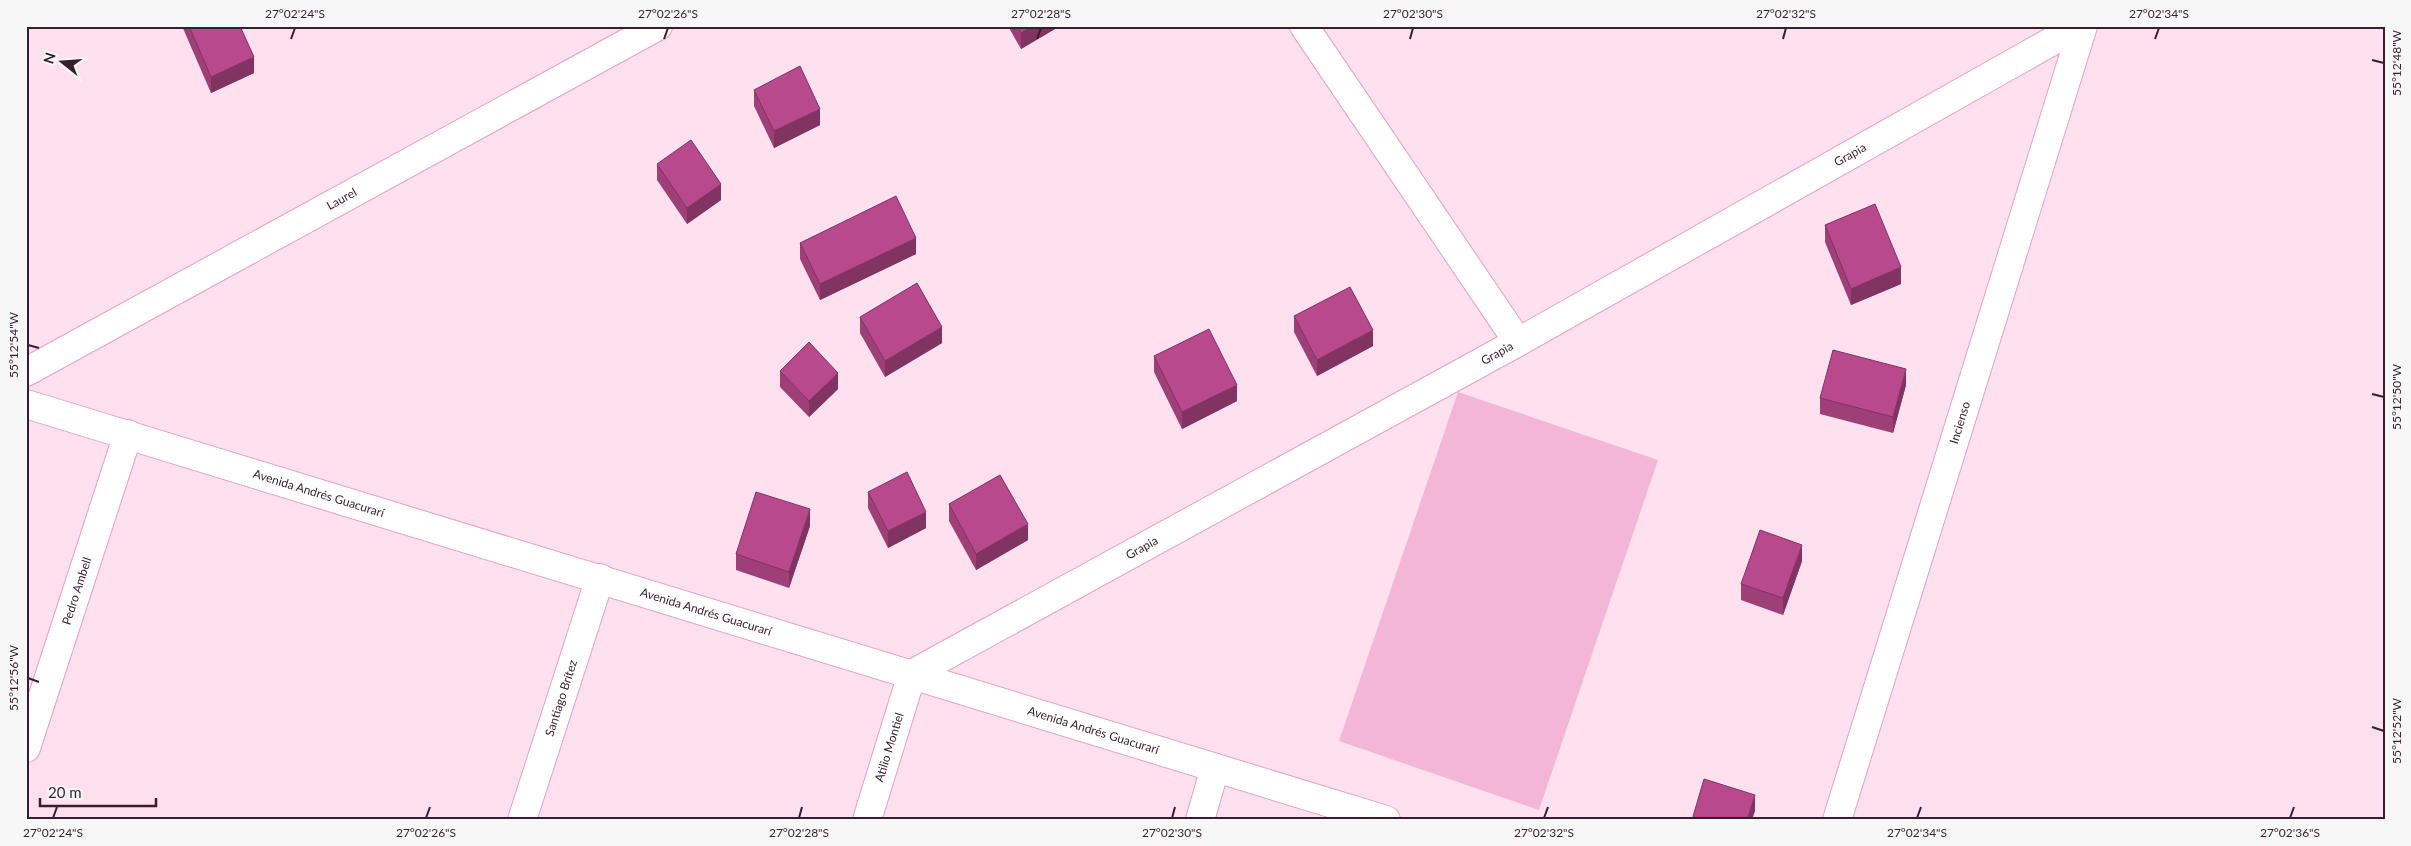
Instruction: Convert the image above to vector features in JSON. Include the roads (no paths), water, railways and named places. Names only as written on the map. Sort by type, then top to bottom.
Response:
[{"type":"street","name":"Laurel","points":[[26,372],[658,26]]},
{"type":"street","points":[[1304,26],[1518,342]]},
{"type":"street","name":"Grapia","points":[[912,674],[1518,342],[2079,26]]},
{"type":"street","name":"Incienso","points":[[1837,820],[2083,26]]},
{"type":"street","name":"Avenida Andrés Guacurarí","points":[[26,404],[600,578],[1386,820]]},
{"type":"street","name":"Pedro Ambell","points":[[26,748],[128,434]]},
{"type":"street","name":"Santiago Brítez","points":[[522,820],[600,578]]},
{"type":"street","name":"Atilio Montiel","points":[[867,820],[912,674]]},
{"type":"street","points":[[1200,820],[1215,768]]}]
